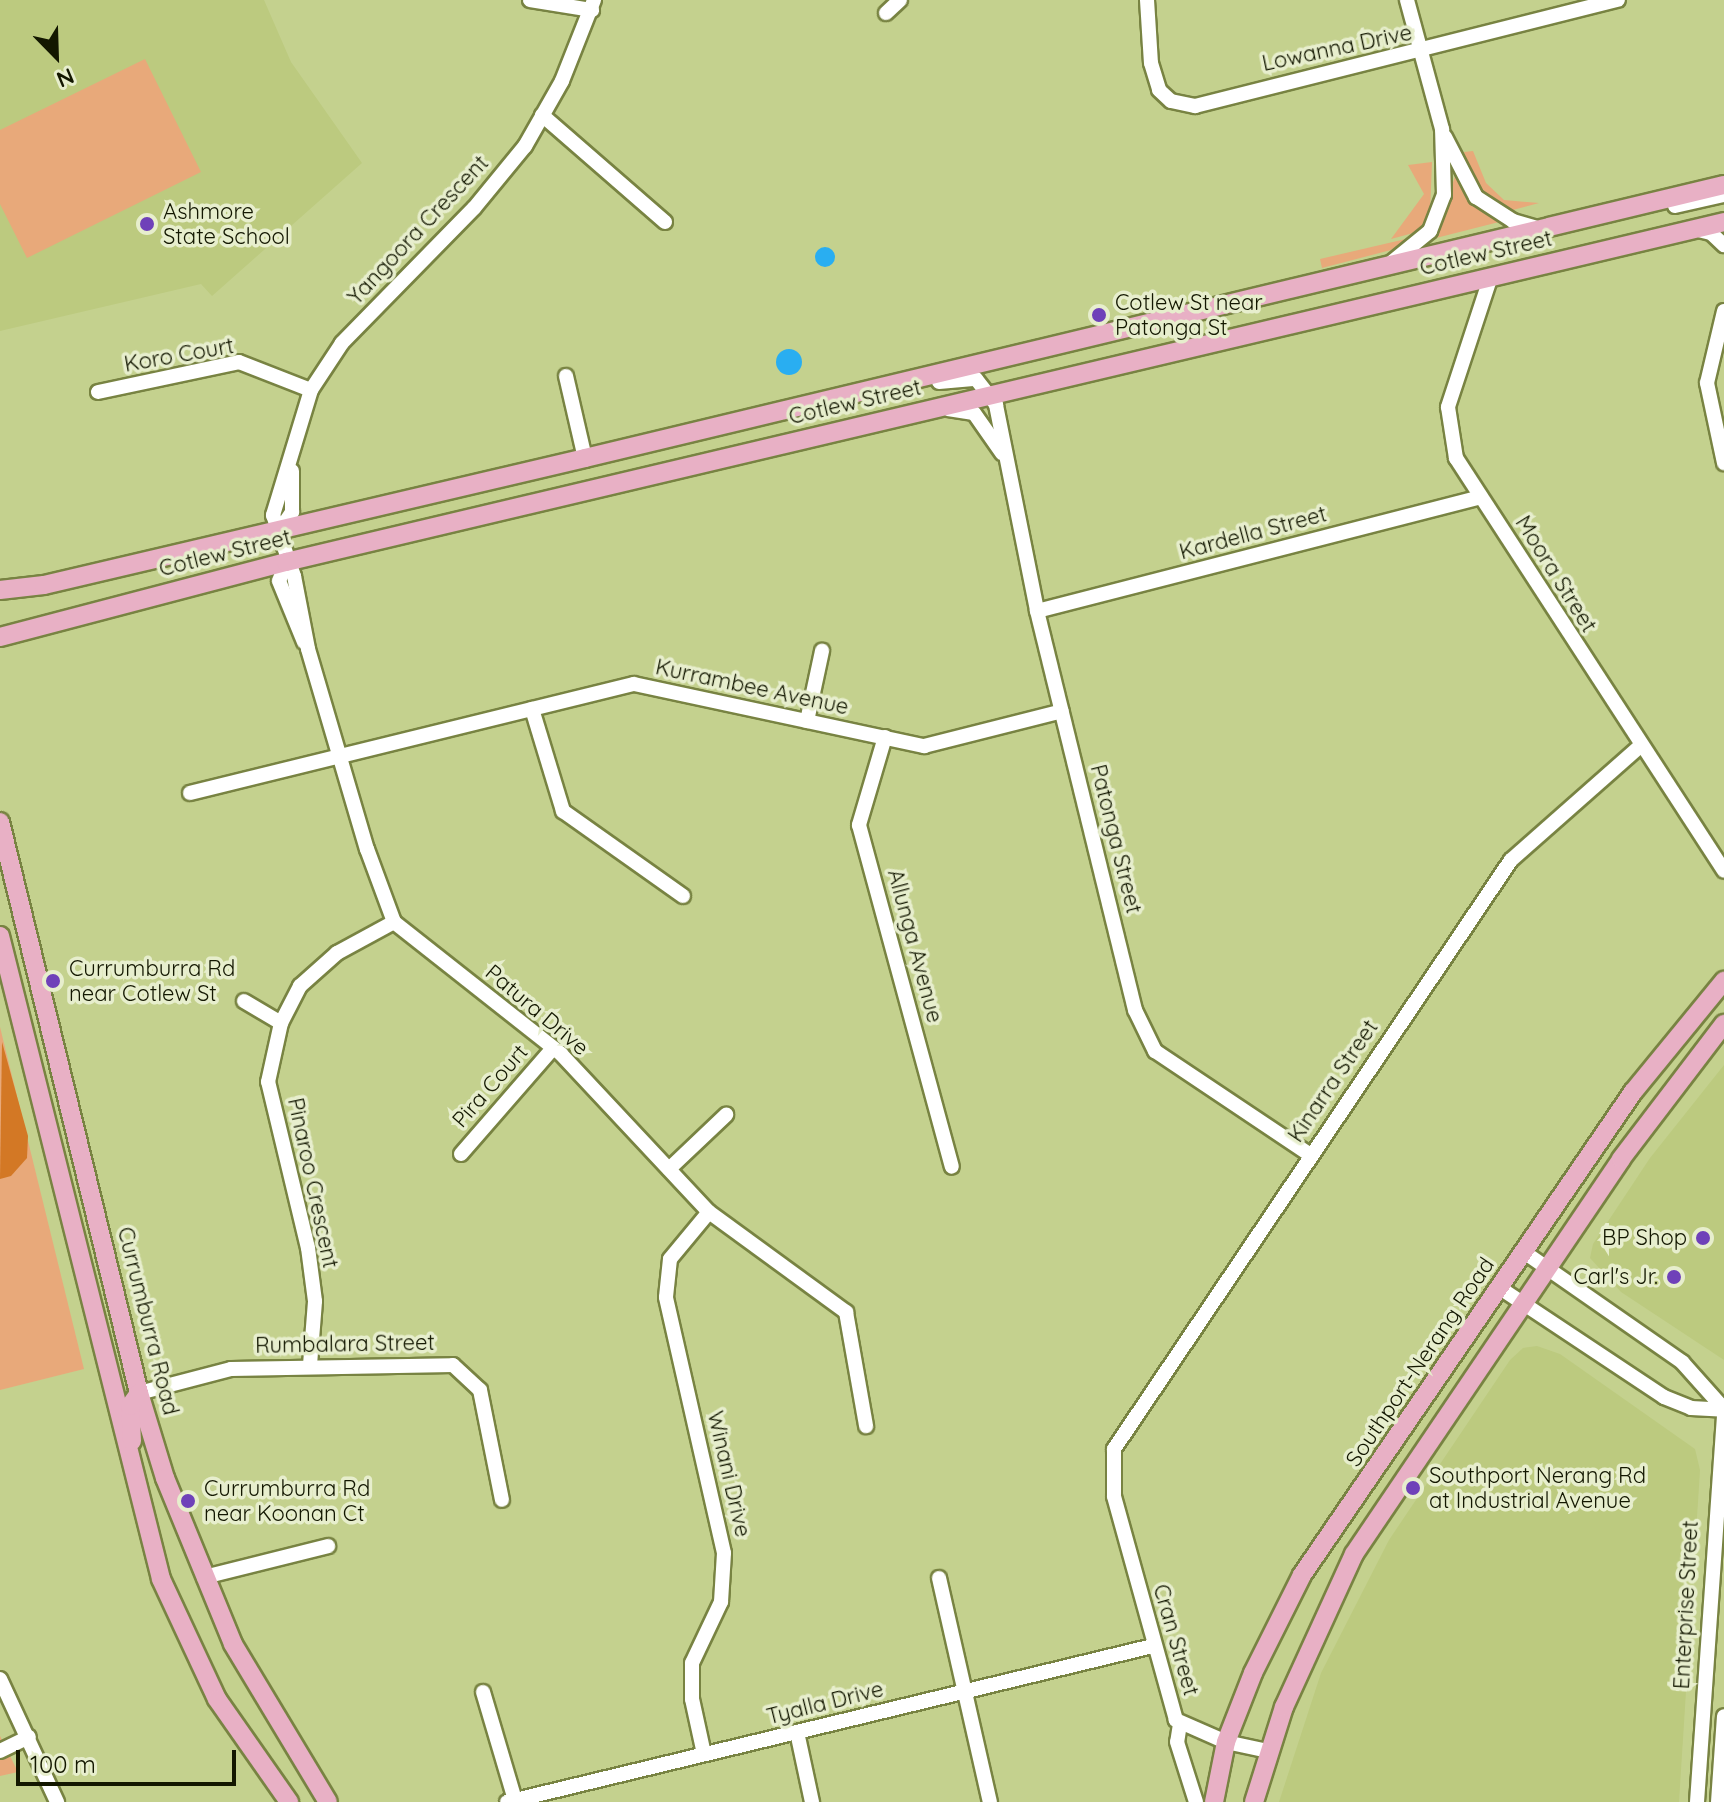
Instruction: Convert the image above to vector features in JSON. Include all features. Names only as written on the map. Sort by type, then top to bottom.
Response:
[{"type":"main road","name":"Cotlew Street","points":[[0,590],[44,585],[280,530],[1724,185]]},
{"type":"main road","name":"Cotlew Street","points":[[0,637],[286,562],[1724,222]]},
{"type":"main road","name":"Currumburra Road","points":[[0,822],[139,1393],[204,1577],[271,1713],[328,1802]]},
{"type":"main road","points":[[0,936],[137,1500],[161,1579],[194,1658],[289,1802]]},
{"type":"main road","name":"Southport-Nerang Road","points":[[1214,1802],[1226,1742],[1253,1673],[1302,1575],[1633,1092],[1724,981]]},
{"type":"main road","points":[[1254,1802],[1268,1751],[1314,1633],[1354,1554],[1658,1107],[1724,1024]]},
{"type":"main road","points":[[137,1500],[130,1406],[139,1393]]},
{"type":"street","points":[[530,0],[593,5]]},
{"type":"street","points":[[886,13],[900,0]]},
{"type":"street","name":"Lowanna Drive","points":[[1147,0],[1157,82],[1165,97],[1195,106],[1288,79],[1424,51],[1618,0]]},
{"type":"street","points":[[1388,265],[1418,244],[1437,218],[1444,195],[1442,129],[1424,51],[1407,0]]},
{"type":"street","name":"Yangoora Crescent","points":[[280,530],[292,512],[293,446],[311,390],[342,343],[474,208],[525,146],[593,5]]},
{"type":"street","points":[[542,115],[665,222]]},
{"type":"street","points":[[1442,129],[1476,197],[1513,221],[1538,228]]},
{"type":"street","points":[[1627,208],[1672,206],[1724,195]]},
{"type":"street","points":[[1694,229],[1711,233],[1724,245]]},
{"type":"street","name":"Moora Street","points":[[1491,276],[1448,407],[1456,458],[1639,747],[1724,871]]},
{"type":"street","points":[[1724,311],[1707,383],[1724,463]]},
{"type":"street","name":"Koro Court","points":[[98,392],[239,362],[311,390]]},
{"type":"street","points":[[566,376],[585,458]]},
{"type":"street","points":[[841,396],[896,392],[965,377],[976,379],[992,394]]},
{"type":"street","name":"Patonga Street","points":[[992,394],[1037,611],[1135,1010],[1155,1051],[1309,1154]]},
{"type":"street","name":"Patonga Street","points":[[931,408],[974,413],[1002,453]]},
{"type":"street","name":"Kardella Street","points":[[1037,611],[1481,497]]},
{"type":"street","points":[[280,530],[286,562],[279,581],[308,649],[394,922]]},
{"type":"street","points":[[807,721],[822,651]]},
{"type":"street","name":"Kurrambee Avenue","points":[[190,793],[634,684],[924,746],[1062,711]]},
{"type":"street","points":[[532,709],[563,811],[683,896]]},
{"type":"street","name":"Allunga Avenue","points":[[885,737],[859,825],[952,1167]]},
{"type":"street","name":"Kinarra Street","points":[[1110,1475],[1125,1427],[1511,860],[1639,747]]},
{"type":"street","name":"Pinaroo Crescent","points":[[310,1365],[315,1301],[308,1248],[268,1082],[281,1023],[300,986],[337,953],[394,922]]},
{"type":"street","name":"Patura Drive","points":[[394,922],[553,1048],[709,1212],[846,1312],[866,1426]]},
{"type":"street","points":[[244,1001],[281,1023]]},
{"type":"street","name":"Pira Court","points":[[461,1154],[553,1048]]},
{"type":"street","points":[[669,1169],[726,1115]]},
{"type":"street","name":"Winani Drive","points":[[704,1754],[692,1699],[692,1663],[721,1602],[724,1553],[666,1297],[670,1259],[709,1212]]},
{"type":"street","points":[[1524,1252],[1682,1362],[1724,1410]]},
{"type":"street","points":[[1500,1288],[1664,1397],[1691,1408],[1724,1410]]},
{"type":"street","name":"Rumbalara Street","points":[[139,1393],[231,1369],[310,1365],[453,1365],[480,1390],[502,1500]]},
{"type":"street","name":"Enterprise Street","points":[[1697,1802],[1724,1410]]},
{"type":"street","name":"Cran Street","points":[[1110,1475],[1153,1646],[1180,1724],[1226,1742],[1268,1751]]},
{"type":"street","points":[[204,1577],[328,1546]]},
{"type":"street","points":[[939,1578],[990,1802]]},
{"type":"street","name":"Tyalla Drive","points":[[511,1801],[1153,1646]]},
{"type":"street","points":[[0,1679],[57,1802]]},
{"type":"street","points":[[483,1692],[511,1801]]},
{"type":"street","points":[[1718,1802],[1724,1716]]},
{"type":"street","points":[[1180,1724],[1177,1742],[1196,1802]]},
{"type":"street","points":[[797,1732],[812,1802]]},
{"type":"street","points":[[0,1751],[29,1737]]},
{"type":"shaded area","name":"Ashmore State School","points":[[0,0],[264,0],[291,62],[362,163],[212,296],[201,284],[0,331]]},
{"type":"shaded area","points":[[145,59],[201,172],[27,258],[0,204],[0,130]]},
{"type":"shaded area","points":[[1473,151],[1486,183],[1504,200],[1539,203],[1509,211],[1484,195],[1464,152]]},
{"type":"shaded area","points":[[1432,162],[1430,213],[1417,232],[1391,239],[1424,194],[1408,165]]},
{"type":"shaded area","points":[[1455,176],[1470,201],[1499,222],[1436,238]]},
{"type":"shaded area","points":[[1410,238],[1391,250],[1322,268],[1320,259]]},
{"type":"shaded area","points":[[0,1027],[84,1369],[0,1390]]},
{"type":"shaded area","points":[[2,1042],[28,1136],[27,1158],[11,1176],[0,1179]]},
{"type":"shaded area","points":[[1724,1065],[1724,1360],[1621,1292],[1590,1258],[1593,1244],[1650,1158]]},
{"type":"shaded area","points":[[1537,1346],[1560,1354],[1695,1449],[1700,1470],[1679,1802],[1279,1802],[1321,1673],[1389,1540],[1510,1360],[1523,1348]]},
{"type":"shaded area","points":[[0,1736],[18,1772],[0,1776]]},
{"type":"water","points":[[825,247],[832,250],[835,257],[832,264],[825,267],[818,264],[815,257],[818,250]]},
{"type":"water","points":[[789,349],[798,353],[802,362],[798,371],[789,375],[780,371],[776,362],[780,353]]},
{"type":"place","name":"Ashmore State School","points":[[147,224]]},
{"type":"place","name":"Cotlew St near Patonga St","points":[[1099,315]]},
{"type":"place","name":"Currumburra Rd near Cotlew St","points":[[53,981]]},
{"type":"place","name":"BP Shop","points":[[1703,1238]]},
{"type":"place","name":"Carl's Jr.","points":[[1674,1277]]},
{"type":"place","name":"Southport Nerang Rd at Industrial Avenue","points":[[1413,1488]]},
{"type":"place","name":"Currumburra Rd near Koonan Ct","points":[[188,1501]]}]
